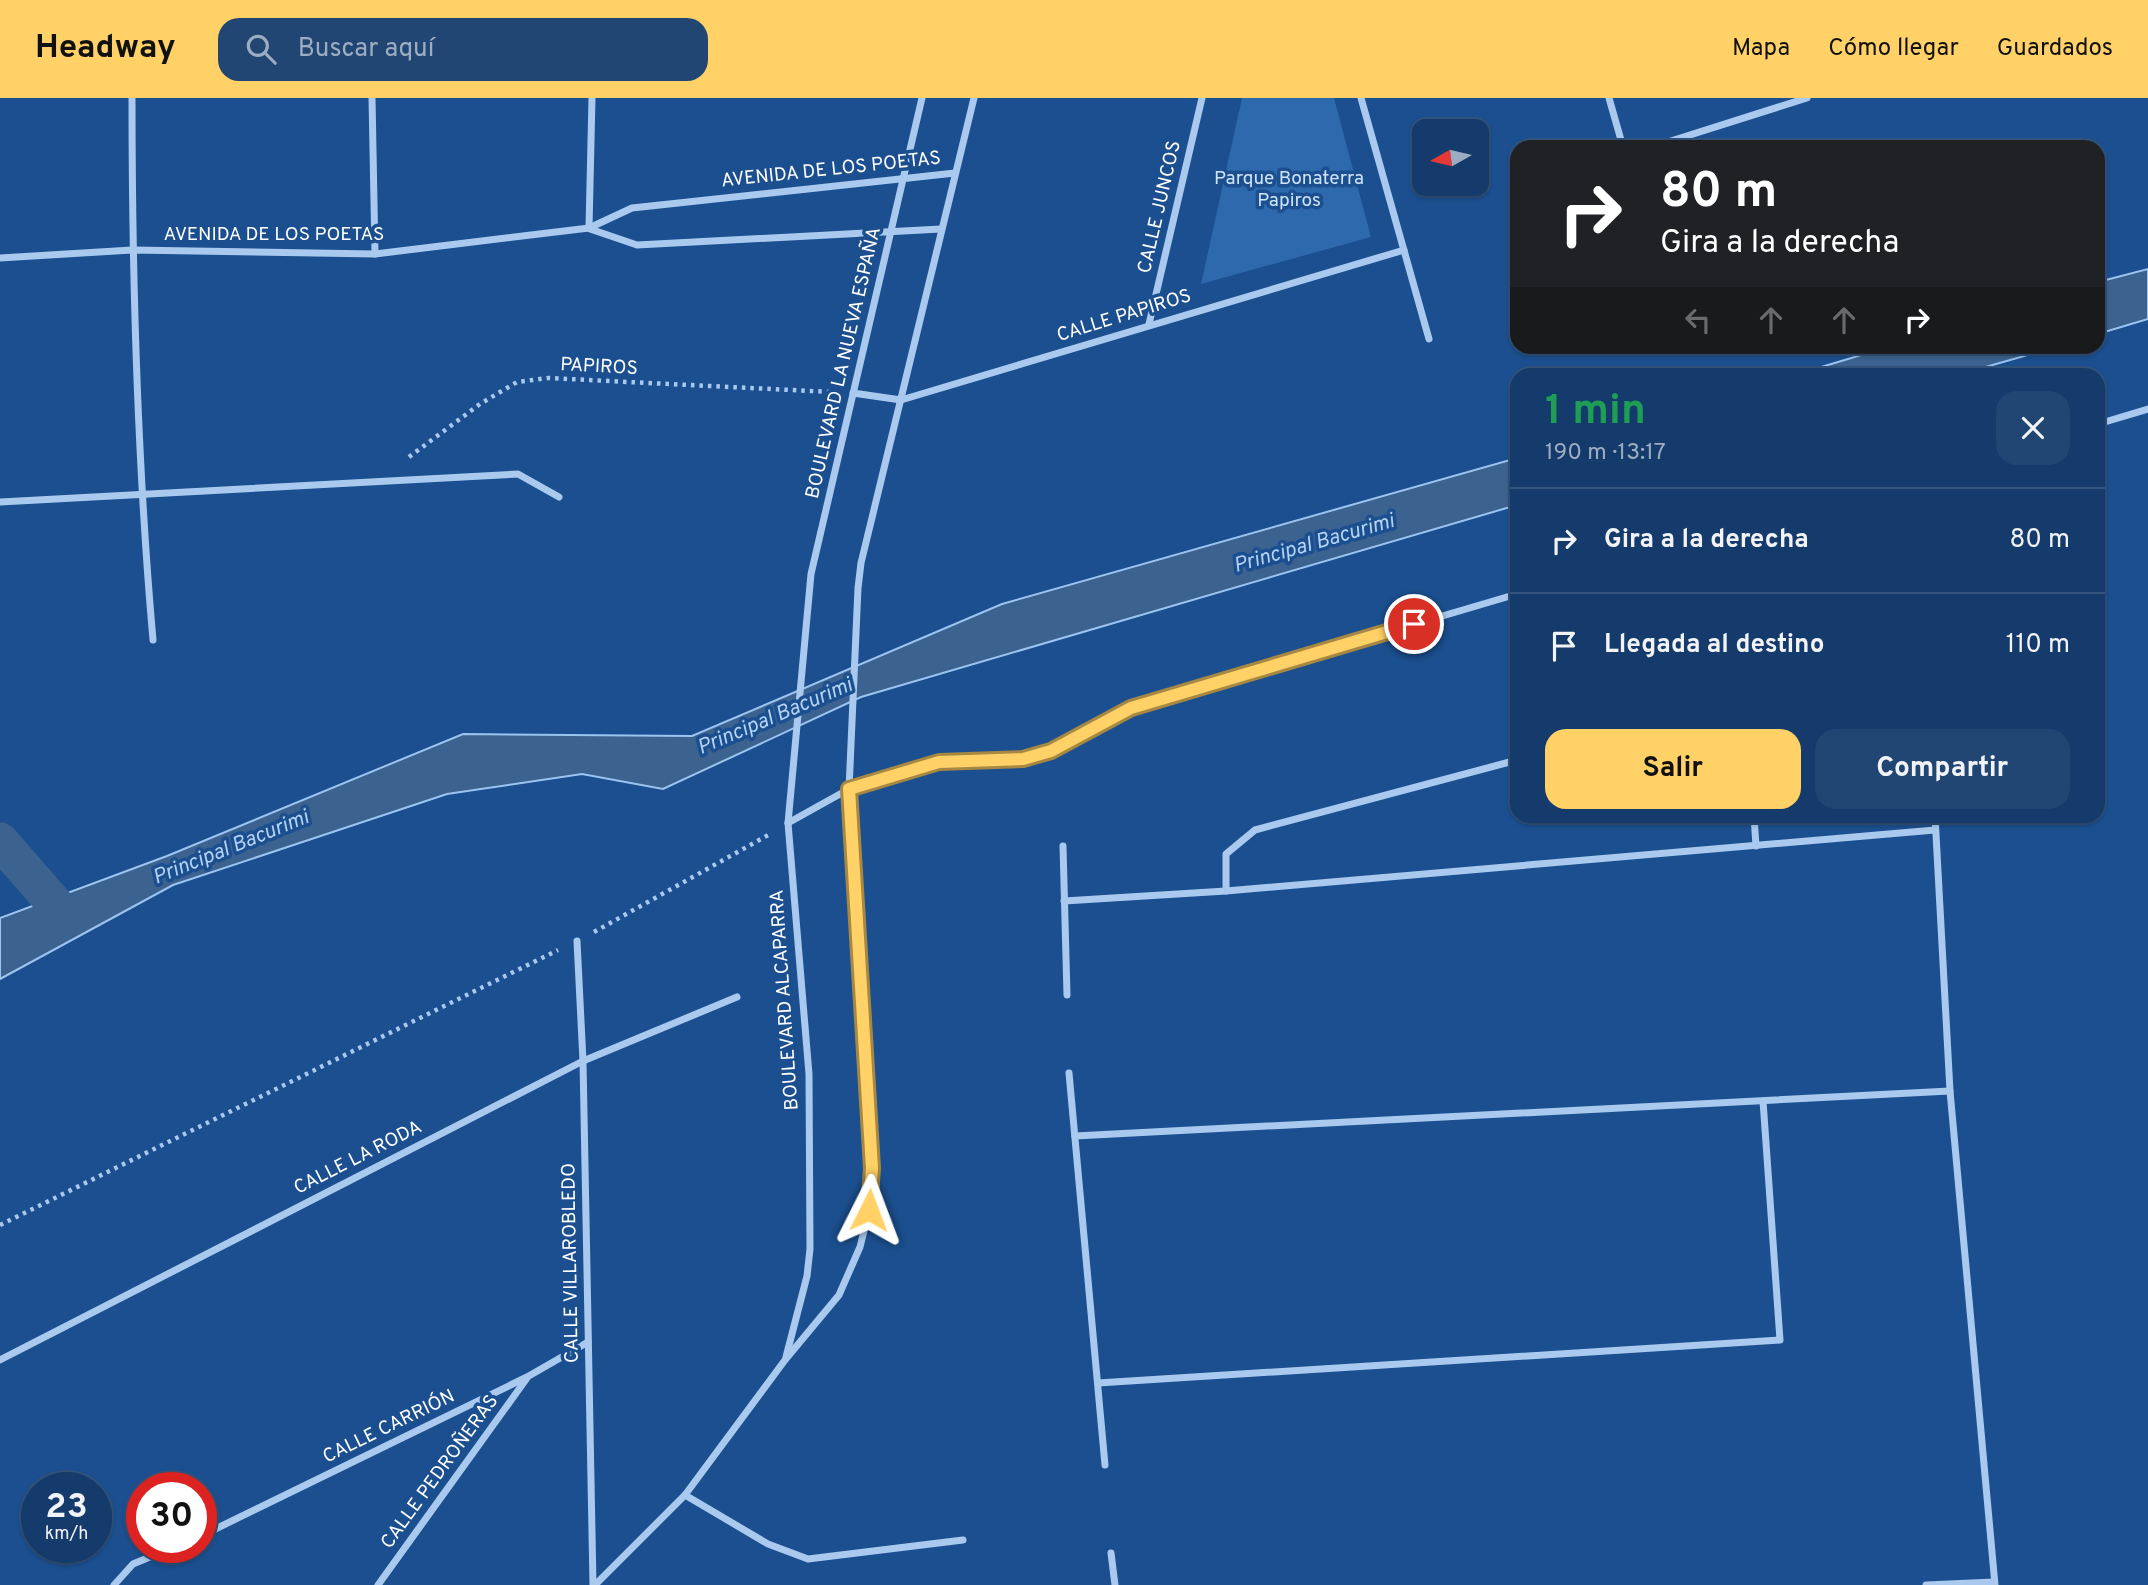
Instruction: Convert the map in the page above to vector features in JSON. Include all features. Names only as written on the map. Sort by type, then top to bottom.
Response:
[{"type":"street","points":[[132,98],[135,369],[140,492],[153,640]]},
{"type":"street","points":[[373,98],[375,254]]},
{"type":"street","points":[[589,229],[592,98]]},
{"type":"street","name":"BOULEVARD LA NUEVA ESPAÑA","points":[[806,636],[811,574],[922,98]]},
{"type":"street","points":[[901,400],[974,98]]},
{"type":"street","name":"CALLE JUNCOS","points":[[1149,324],[1202,98]]},
{"type":"street","points":[[1361,98],[1429,339]]},
{"type":"street","points":[[1609,98],[1621,140]]},
{"type":"street","points":[[1674,140],[1807,98]]},
{"type":"street","name":"AVENIDA DE LOS POETAS","points":[[0,258],[132,250],[375,254],[589,229],[632,208],[902,176],[955,173]]},
{"type":"street","name":"AVENIDA DE LOS POETAS","points":[[589,229],[637,245],[941,229]]},
{"type":"street","name":"CALLE PAPIROS","points":[[853,393],[901,400],[1404,250]]},
{"type":"street","name":"BOULEVARD ALCAPARRA","points":[[594,1585],[685,1496],[785,1360],[839,1295],[856,1259],[869,1210],[872,1168],[849,760],[860,563],[901,400]]},
{"type":"street","points":[[2105,422],[2148,409]]},
{"type":"street","points":[[0,502],[140,492],[518,474],[559,497]]},
{"type":"street","points":[[788,823],[849,789],[939,762],[1023,759],[1051,751],[1131,708],[1510,596]]},
{"type":"street","name":"BOULEVARD ALCAPARRA","points":[[785,1360],[807,1276],[810,1249],[809,1074],[788,823],[806,636]]},
{"type":"street","points":[[1226,891],[1226,854],[1255,830],[1510,762]]},
{"type":"street","points":[[1754,823],[1756,846]]},
{"type":"street","points":[[1926,1585],[1995,1583],[1950,1091],[1936,823]]},
{"type":"street","points":[[1064,901],[1226,891],[1936,830]]},
{"type":"street","points":[[1063,846],[1067,995]]},
{"type":"street","name":"CALLE VILLAROBLEDO","points":[[577,941],[583,1061],[594,1585]]},
{"type":"street","name":"CALLE LA RODA","points":[[0,1360],[583,1061],[737,997]]},
{"type":"street","points":[[1069,1073],[1105,1465]]},
{"type":"street","points":[[1075,1136],[1950,1091]]},
{"type":"street","points":[[1098,1382],[1780,1339],[1763,1101]]},
{"type":"street","name":"CALLE CARRIÓN","points":[[217,1528],[527,1377],[588,1342]]},
{"type":"street","name":"CALLE PEDROÑERAS","points":[[378,1585],[527,1377]]},
{"type":"street","points":[[685,1496],[768,1544],[808,1559],[963,1540]]},
{"type":"street","points":[[1111,1553],[1115,1585]]},
{"type":"street","points":[[114,1585],[135,1563]]},
{"type":"path","name":"PAPIROS","points":[[407,458],[480,404],[517,382],[548,378],[853,393]]},
{"type":"path","points":[[0,1225],[577,941],[788,823]]},
{"type":"green space","name":"Parque Bonaterra Papiros","points":[[1242,98],[1334,98],[1371,237],[1201,284]]},
{"type":"water","points":[[2148,269],[2148,319],[2105,332],[2105,280]]},
{"type":"water","points":[[1865,354],[2031,354],[1982,368],[1818,368]]},
{"type":"water","name":"Principal Bacurimi","points":[[1510,460],[1510,507],[861,697],[663,789],[582,774],[447,794],[173,885],[0,979],[0,918],[167,856],[463,734],[692,736],[1002,604]]},
{"type":"waterway","points":[[0,841],[68,919]]},
{"type":"route","points":[[869,1210],[872,1168],[864,1074],[849,789],[939,762],[1023,759],[1051,751],[1079,733],[1131,708],[1414,624]]}]
